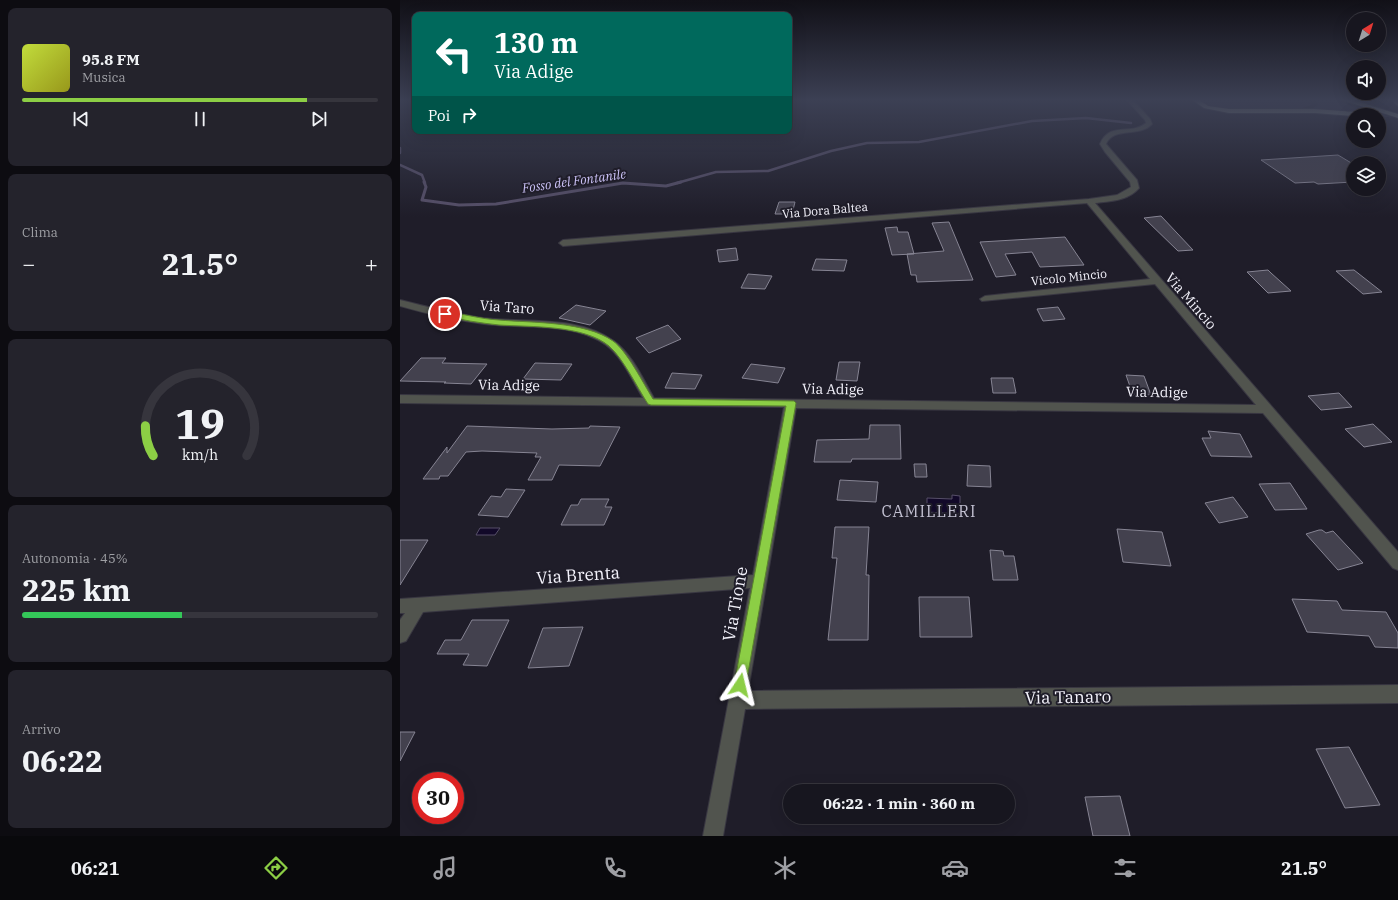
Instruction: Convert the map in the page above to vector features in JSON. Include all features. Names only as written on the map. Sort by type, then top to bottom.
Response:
[{"type":"street","points":[[1089,201],[1119,197],[1130,193],[1135,188],[1134,182],[1106,149],[1103,143],[1107,138]]},
{"type":"street","name":"Via Dora Baltea","points":[[563,243],[1089,201]]},
{"type":"street","name":"Via Mincio","points":[[1089,201],[1398,563]]},
{"type":"street","name":"Vicolo Mincio","points":[[985,300],[1156,281]]},
{"type":"street","name":"Via Taro","points":[[400,303],[479,320],[498,323],[548,325],[580,331],[599,337],[610,343],[618,350],[651,402]]},
{"type":"street","name":"Via Adige","points":[[400,399],[1265,408]]},
{"type":"street","name":"Via Tione","points":[[713,836],[791,403]]},
{"type":"street","name":"Via Brenta","points":[[400,606],[759,581]]},
{"type":"street","points":[[400,635],[419,604]]},
{"type":"street","name":"Via Tanaro","points":[[738,700],[1398,694]]},
{"type":"shaded area","points":[[952,495],[960,496],[960,514],[927,512],[927,498],[952,499]]},
{"type":"shaded area","points":[[480,528],[500,528],[495,535],[476,535]]},
{"type":"building","points":[[1338,155],[1346,160],[1346,182],[1318,184],[1314,182],[1295,183],[1261,160]]},
{"type":"building","points":[[779,202],[795,202],[792,214],[775,214]]},
{"type":"building","points":[[1161,216],[1193,250],[1178,251],[1144,218]]},
{"type":"building","points":[[949,222],[973,280],[917,282],[916,275],[911,275],[907,254],[944,251],[932,223]]},
{"type":"building","points":[[897,227],[898,232],[908,232],[914,254],[892,255],[885,228]]},
{"type":"building","points":[[1065,237],[1084,265],[1040,267],[1032,252],[1005,254],[1016,275],[996,277],[980,242]]},
{"type":"building","points":[[736,248],[738,260],[719,262],[717,250]]},
{"type":"building","points":[[816,259],[847,260],[844,271],[812,270]]},
{"type":"building","points":[[1268,270],[1291,291],[1268,293],[1247,272]]},
{"type":"building","points":[[1354,270],[1382,292],[1363,294],[1336,271]]},
{"type":"building","points":[[748,274],[772,276],[765,289],[741,288]]},
{"type":"building","points":[[576,305],[606,311],[590,325],[559,318]]},
{"type":"building","points":[[1058,307],[1065,319],[1043,321],[1037,309]]},
{"type":"building","points":[[668,325],[681,339],[649,353],[636,338]]},
{"type":"building","points":[[421,358],[446,358],[442,363],[487,364],[471,384],[400,381]]},
{"type":"building","points":[[839,362],[860,362],[857,381],[836,380]]},
{"type":"building","points":[[535,363],[572,364],[561,380],[523,379]]},
{"type":"building","points":[[751,364],[785,368],[778,383],[742,378]]},
{"type":"building","points":[[672,373],[702,375],[695,389],[665,388]]},
{"type":"building","points":[[1126,375],[1144,376],[1151,395],[1133,395]]},
{"type":"building","points":[[991,378],[1013,378],[1016,393],[993,393]]},
{"type":"building","points":[[1339,393],[1352,407],[1321,410],[1308,396]]},
{"type":"building","points":[[1373,424],[1392,442],[1364,447],[1345,429]]},
{"type":"building","points":[[870,425],[900,425],[901,459],[852,459],[851,462],[814,462],[817,440],[869,439]]},
{"type":"building","points":[[467,426],[552,429],[589,428],[590,426],[620,427],[600,466],[559,465],[552,480],[528,480],[541,457],[535,457],[537,453],[482,451],[466,452],[448,476],[440,476],[439,479],[423,479],[447,447],[447,453]]},
{"type":"building","points":[[1208,431],[1240,434],[1252,457],[1211,456],[1202,438],[1211,438]]},
{"type":"building","points":[[914,464],[926,464],[927,477],[915,477]]},
{"type":"building","points":[[968,465],[990,466],[991,487],[967,486]]},
{"type":"building","points":[[840,480],[878,482],[876,502],[837,500]]},
{"type":"building","points":[[1290,483],[1307,509],[1275,510],[1259,484]]},
{"type":"building","points":[[506,489],[525,490],[508,517],[478,515],[491,496],[501,497]]},
{"type":"building","points":[[1233,497],[1248,517],[1219,523],[1205,503]]},
{"type":"building","points":[[581,499],[609,499],[605,507],[612,507],[604,525],[561,525],[571,505],[578,505]]},
{"type":"building","points":[[835,527],[869,527],[866,575],[869,575],[868,640],[828,640],[837,558],[832,558]]},
{"type":"building","points":[[1117,529],[1162,532],[1171,566],[1123,562]]},
{"type":"building","points":[[1319,530],[1326,533],[1333,531],[1363,563],[1338,570],[1306,534]]},
{"type":"building","points":[[400,540],[428,540],[400,585]]},
{"type":"building","points":[[990,550],[1003,551],[1004,556],[1014,556],[1018,580],[993,580]]},
{"type":"building","points":[[919,597],[969,597],[972,637],[920,637]]},
{"type":"building","points":[[1292,599],[1337,601],[1342,610],[1386,612],[1398,633],[1398,648],[1375,647],[1369,636],[1307,632]]},
{"type":"building","points":[[472,620],[509,620],[487,666],[463,665],[469,654],[437,654],[445,640],[461,640]]},
{"type":"building","points":[[583,627],[569,666],[528,668],[543,628]]},
{"type":"building","points":[[400,732],[415,732],[400,761]]},
{"type":"building","points":[[1349,747],[1380,805],[1345,808],[1316,749]]},
{"type":"building","points":[[1120,796],[1130,836],[1093,836],[1085,797]]},
{"type":"waterway","name":"Fosso del Fontanile","points":[[677,183],[716,172],[768,171],[831,151],[867,143],[919,142],[940,138]]},
{"type":"waterway","name":"Fosso del Fontanile","points":[[400,148],[400,153]]},
{"type":"waterway","name":"Fosso del Fontanile","points":[[400,165],[422,175],[425,183]]},
{"type":"waterway","name":"Fosso del Fontanile","points":[[424,182],[426,187],[422,200],[459,205],[496,204],[623,183],[666,186],[681,182]]},
{"type":"district","name":"CAMILLERI","points":[[929,511]]},
{"type":"route","points":[[445,314],[498,323],[548,325],[580,331],[599,337],[610,343],[622,355],[651,402],[791,403],[740,685]]}]
